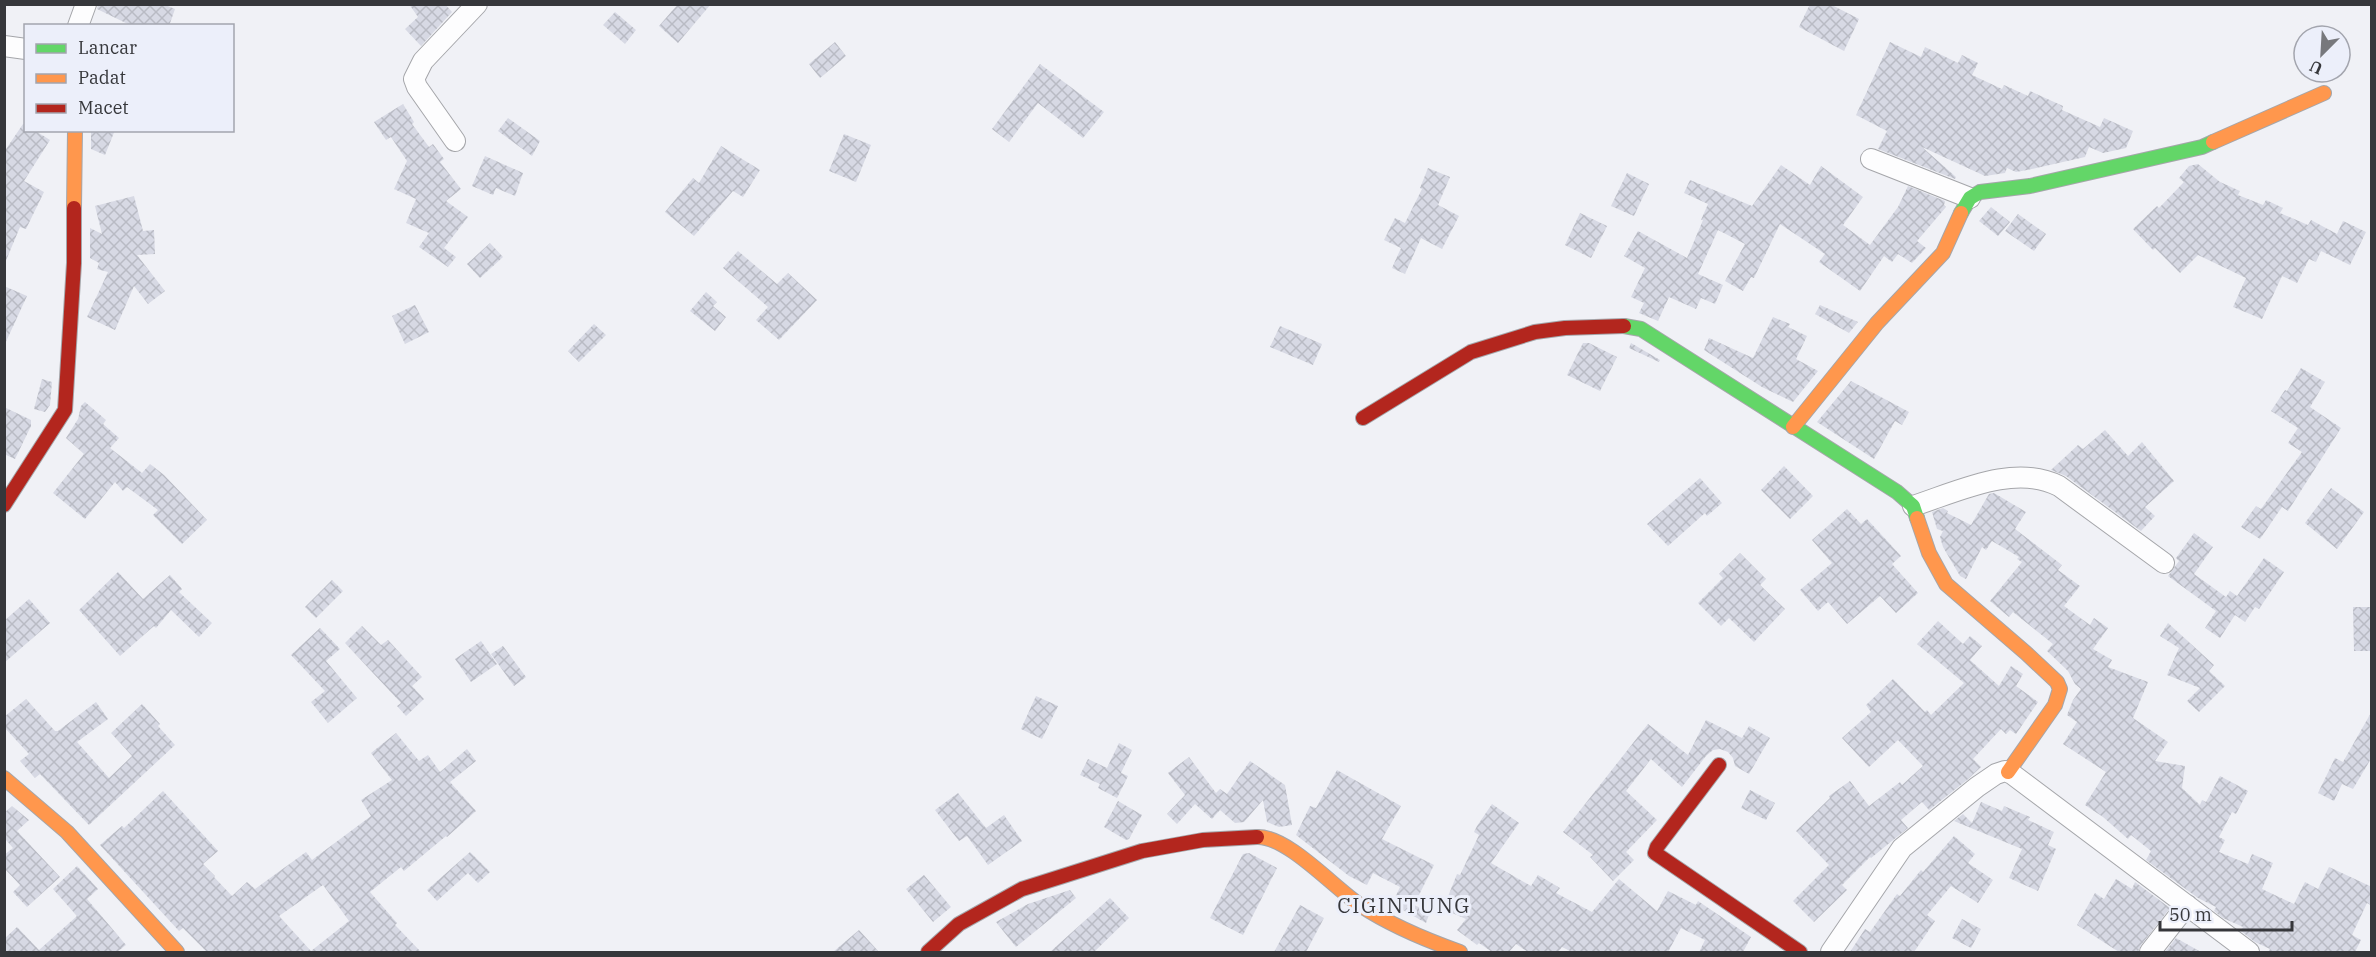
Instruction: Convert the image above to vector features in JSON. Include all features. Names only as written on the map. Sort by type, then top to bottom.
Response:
[{"type":"street","points":[[79,24],[86,4]]},
{"type":"street","points":[[455,141],[417,87],[414,79],[423,61],[477,4]]},
{"type":"street","points":[[4,46],[24,49]]},
{"type":"street","points":[[1793,427],[1877,323],[1927,273],[1943,253],[1958,217],[1970,198],[1980,192],[2030,186],[2202,147],[2324,93]]},
{"type":"street","points":[[4,505],[65,410],[74,263],[75,132]]},
{"type":"street","points":[[1871,159],[1970,198]]},
{"type":"street","points":[[1363,418],[1470,352],[1535,332],[1565,328],[1623,326],[1641,329],[1897,492],[1913,506],[1929,553],[1946,584],[2026,653],[2057,682],[2060,689],[2055,705],[2008,772],[1996,774],[1977,787],[1902,848],[1831,952]]},
{"type":"street","points":[[1913,506],[1999,479],[2044,478],[2059,486],[2147,553],[2164,563]]},
{"type":"street","points":[[1719,765],[1655,853],[1800,952]]},
{"type":"street","points":[[2008,772],[2249,952]]},
{"type":"street","points":[[4,778],[67,832],[177,952]]},
{"type":"street","points":[[928,952],[959,924],[1022,889],[1142,851],[1203,840],[1262,837],[1283,845],[1301,857],[1360,905],[1425,940],[1460,952]]},
{"type":"street","points":[[2150,952],[2187,905]]},
{"type":"building","points":[[98,4],[163,4],[175,9],[170,24],[128,24],[97,9]]},
{"type":"building","points":[[409,4],[445,4],[452,12],[421,46],[405,29],[418,17]]},
{"type":"building","points":[[678,4],[711,4],[678,43],[659,26]]},
{"type":"building","points":[[1810,4],[1830,4],[1859,19],[1844,51],[1799,27]]},
{"type":"building","points":[[615,12],[636,30],[625,44],[603,25]]},
{"type":"building","points":[[835,42],[846,56],[820,78],[809,64]]},
{"type":"building","points":[[1890,42],[1921,57],[1925,47],[1958,63],[1962,55],[1978,63],[1972,75],[2002,89],[2004,85],[2028,96],[2030,91],[2063,106],[2062,110],[2100,127],[2104,118],[2133,131],[2126,148],[2103,153],[2089,147],[2085,157],[2016,172],[2007,168],[2005,173],[1985,176],[1922,147],[1956,177],[1955,179],[1878,149],[1887,131],[1856,115]]},
{"type":"building","points":[[1040,64],[1104,112],[1083,138],[1038,103],[1009,142],[992,129]]},
{"type":"building","points":[[403,104],[414,122],[412,124],[429,147],[433,144],[444,159],[440,162],[461,189],[446,201],[468,217],[444,248],[456,257],[448,267],[419,247],[429,233],[406,223],[416,199],[394,189],[407,161],[391,137],[386,140],[374,122]]},
{"type":"building","points":[[508,118],[540,141],[532,156],[498,131]]},
{"type":"building","points":[[23,124],[24,132],[37,132],[50,140],[24,181],[44,192],[26,229],[20,227],[5,263],[4,152]]},
{"type":"building","points":[[91,132],[114,132],[105,155],[91,149]]},
{"type":"building","points":[[844,134],[871,145],[856,182],[829,171]]},
{"type":"building","points":[[721,146],[760,170],[743,197],[733,191],[694,236],[665,212],[693,178],[699,183]]},
{"type":"building","points":[[485,156],[523,173],[515,196],[496,188],[493,195],[472,186]]},
{"type":"building","points":[[2198,164],[2220,182],[2240,191],[2238,195],[2263,205],[2266,200],[2283,208],[2280,213],[2308,225],[2311,220],[2337,234],[2343,221],[2366,232],[2350,265],[2321,251],[2316,262],[2309,259],[2297,283],[2282,276],[2262,319],[2233,307],[2246,278],[2198,255],[2180,273],[2133,229],[2157,206],[2159,208],[2184,182],[2179,178],[2189,166]]},
{"type":"building","points":[[1781,165],[1810,185],[1821,166],[1863,197],[1843,225],[1870,245],[1898,207],[1908,186],[1945,201],[1946,207],[1917,241],[1926,248],[1912,263],[1898,254],[1892,262],[1884,256],[1860,291],[1819,262],[1825,254],[1780,224],[1754,278],[1751,277],[1743,291],[1725,281],[1745,244],[1718,230],[1698,274],[1723,285],[1715,304],[1701,298],[1696,309],[1669,297],[1658,321],[1639,313],[1644,303],[1631,297],[1645,268],[1624,256],[1638,231],[1687,258],[1708,204],[1684,193],[1690,180],[1752,206]]},
{"type":"building","points":[[1428,168],[1450,177],[1438,205],[1459,216],[1442,249],[1421,238],[1405,274],[1392,268],[1401,248],[1384,240],[1395,218],[1405,223],[1422,189],[1420,188]]},
{"type":"building","points":[[1627,173],[1649,184],[1634,216],[1611,206]]},
{"type":"building","points":[[134,196],[143,231],[154,230],[155,254],[137,255],[165,291],[148,304],[134,286],[115,330],[87,317],[108,272],[97,269],[99,263],[90,258],[90,228],[102,234],[95,206]]},
{"type":"building","points":[[1991,207],[2010,222],[1998,236],[1979,221]]},
{"type":"building","points":[[1580,213],[1607,226],[1591,258],[1565,245]]},
{"type":"building","points":[[2018,214],[2046,234],[2034,251],[2005,231]]},
{"type":"building","points":[[490,243],[503,257],[480,278],[467,264]]},
{"type":"building","points":[[738,251],[777,284],[788,273],[817,300],[779,340],[756,320],[768,307],[723,268]]},
{"type":"building","points":[[4,286],[27,296],[4,346]]},
{"type":"building","points":[[706,292],[717,302],[713,306],[726,317],[715,331],[690,311]]},
{"type":"building","points":[[415,305],[429,332],[405,344],[392,316]]},
{"type":"building","points":[[1820,305],[1858,322],[1849,333],[1815,314]]},
{"type":"building","points":[[1773,317],[1790,324],[1788,327],[1807,336],[1796,359],[1818,371],[1793,402],[1762,387],[1704,350],[1709,338],[1753,358]]},
{"type":"building","points":[[594,324],[606,335],[579,362],[568,351]]},
{"type":"building","points":[[1280,326],[1322,344],[1313,365],[1270,347]]},
{"type":"building","points":[[1583,343],[1589,343],[1617,357],[1600,391],[1567,375]]},
{"type":"building","points":[[1631,343],[1660,360],[1659,362],[1629,348]]},
{"type":"building","points":[[2301,368],[2325,382],[2310,407],[2341,428],[2288,511],[2282,507],[2260,539],[2241,527],[2256,506],[2261,509],[2302,452],[2288,443],[2298,428],[2271,411]]},
{"type":"building","points":[[42,379],[52,382],[50,405],[45,412],[34,409]]},
{"type":"building","points":[[1851,381],[1909,412],[1902,425],[1895,421],[1874,459],[1817,422]]},
{"type":"building","points":[[85,402],[106,420],[103,424],[119,438],[110,448],[142,473],[150,464],[164,475],[207,520],[182,544],[153,515],[158,510],[127,487],[123,491],[115,482],[85,519],[53,493],[84,454],[66,438]]},
{"type":"building","points":[[4,407],[31,420],[31,426],[15,459],[4,454]]},
{"type":"building","points":[[2105,430],[2128,456],[2142,442],[2174,481],[2145,507],[2155,516],[2141,531],[2066,476],[2051,470],[2078,445],[2083,449]]},
{"type":"building","points":[[1784,466],[1813,496],[1790,519],[1761,490]]},
{"type":"building","points":[[1700,478],[1722,503],[1707,516],[1705,513],[1668,546],[1647,524]]},
{"type":"building","points":[[2331,488],[2364,512],[2337,549],[2305,523]]},
{"type":"building","points":[[1994,493],[2026,512],[2015,529],[2062,565],[2058,570],[2080,586],[2064,606],[2090,625],[2094,618],[2108,628],[2093,649],[2112,660],[2108,667],[2148,682],[2133,718],[2168,742],[2155,761],[2185,766],[2182,788],[2200,805],[2202,800],[2206,802],[2220,776],[2248,791],[2236,814],[2232,812],[2219,837],[2225,840],[2219,852],[2248,864],[2252,854],[2273,863],[2262,889],[2294,904],[2305,882],[2318,889],[2329,867],[2372,887],[2372,906],[2367,903],[2352,935],[2361,940],[2355,952],[2268,952],[2270,949],[2255,942],[2241,931],[2243,927],[2223,918],[2214,911],[2216,907],[2198,898],[2146,860],[2151,851],[2131,835],[2128,839],[2085,805],[2106,772],[2063,744],[2077,722],[2067,715],[2073,700],[2081,689],[2075,684],[2068,671],[2047,651],[2053,644],[2013,612],[2009,617],[1990,601],[2022,562],[2017,559],[2019,557],[1992,541],[1986,550],[1982,547],[1966,579],[1960,576],[1943,547],[1940,537],[1943,531],[1937,529],[1932,512],[1943,508],[1948,511],[1947,513],[1971,525],[1989,494]]},
{"type":"building","points":[[1847,509],[1861,524],[1867,519],[1901,556],[1892,564],[1918,593],[1896,613],[1880,596],[1847,624],[1828,602],[1818,611],[1800,590],[1832,563],[1812,540]]},
{"type":"building","points":[[2194,533],[2213,547],[2194,574],[2226,597],[2230,591],[2237,596],[2264,558],[2284,572],[2259,609],[2255,607],[2245,622],[2235,615],[2220,638],[2205,628],[2216,611],[2168,576],[2179,561],[2176,558]]},
{"type":"building","points":[[1740,553],[1766,579],[1760,585],[1785,609],[1754,642],[1729,618],[1721,626],[1698,603],[1723,578],[1719,574]]},
{"type":"building","points":[[118,572],[143,599],[170,575],[182,589],[179,592],[212,623],[199,637],[171,610],[156,628],[154,626],[120,656],[79,610]]},
{"type":"building","points":[[332,580],[343,591],[316,618],[305,607]]},
{"type":"building","points":[[29,599],[50,623],[4,663],[4,621]]},
{"type":"building","points":[[2353,607],[2372,607],[2372,651],[2354,651]]},
{"type":"building","points":[[1938,621],[1963,644],[1970,636],[1982,646],[1970,660],[1999,686],[2011,666],[2023,674],[2016,686],[2038,702],[2016,734],[2010,730],[2006,734],[2001,729],[1973,759],[1981,767],[1967,780],[1929,810],[1922,802],[1901,820],[1908,828],[1870,857],[1842,885],[1847,890],[1814,922],[1793,901],[1829,865],[1796,831],[1830,798],[1829,796],[1850,781],[1869,806],[1900,782],[1902,785],[1923,766],[1898,740],[1869,767],[1842,738],[1871,712],[1866,705],[1893,679],[1925,712],[1927,710],[1931,715],[1964,683],[1917,644]]},
{"type":"building","points":[[2168,623],[2214,665],[2209,671],[2225,686],[2199,712],[2187,701],[2200,688],[2167,675],[2179,648],[2160,636]]},
{"type":"building","points":[[362,626],[381,645],[388,640],[422,677],[412,686],[424,699],[406,716],[397,706],[401,703],[345,643]]},
{"type":"building","points":[[320,628],[340,649],[326,661],[357,698],[328,723],[311,702],[325,691],[291,655]]},
{"type":"building","points":[[481,641],[497,664],[471,682],[455,659]]},
{"type":"building","points":[[503,646],[526,677],[514,686],[491,654]]},
{"type":"building","points":[[1036,696],[1058,706],[1042,739],[1021,729]]},
{"type":"building","points":[[26,699],[55,731],[96,702],[108,719],[77,742],[109,778],[132,756],[111,733],[142,704],[175,745],[89,825],[40,774],[35,778],[20,761],[29,754],[4,727],[4,717]]},
{"type":"building","points":[[2372,711],[2372,757],[2353,789],[2342,784],[2334,801],[2318,793],[2335,758],[2343,762]]},
{"type":"building","points":[[1706,720],[1742,738],[1749,726],[1770,738],[1749,774],[1735,766],[1728,752],[1720,749],[1713,750],[1682,787],[1651,759],[1626,791],[1657,820],[1626,852],[1634,860],[1613,881],[1590,857],[1593,855],[1563,832],[1648,724],[1688,755]]},
{"type":"building","points":[[396,733],[419,761],[428,755],[440,772],[467,749],[476,761],[450,782],[476,811],[404,871],[401,867],[370,892],[397,923],[395,925],[421,952],[207,952],[183,928],[179,931],[100,845],[122,826],[124,828],[163,791],[218,851],[203,864],[214,877],[232,896],[247,882],[255,889],[306,852],[312,860],[371,816],[361,800],[392,780],[371,753]],"holes":[[[323,885],[349,921],[311,951],[279,916]]]},
{"type":"building","points":[[1119,743],[1132,750],[1121,773],[1128,776],[1117,798],[1098,788],[1100,784],[1080,775],[1088,759],[1107,768]]},
{"type":"building","points":[[1189,757],[1216,793],[1220,789],[1227,794],[1250,761],[1285,785],[1292,825],[1279,827],[1267,822],[1263,800],[1244,822],[1235,823],[1220,810],[1212,819],[1195,804],[1177,824],[1167,814],[1185,795],[1168,773]]},
{"type":"building","points":[[1337,770],[1401,806],[1382,839],[1434,865],[1414,905],[1430,912],[1426,923],[1392,904],[1400,887],[1373,873],[1367,885],[1349,876],[1296,835],[1310,806],[1316,808]]},
{"type":"building","points":[[1750,790],[1775,803],[1766,820],[1741,808]]},
{"type":"building","points":[[958,793],[986,828],[1004,815],[1022,841],[988,865],[967,836],[959,841],[935,810]]},
{"type":"building","points":[[1118,801],[1142,815],[1129,839],[1126,840],[1104,827]]},
{"type":"building","points":[[1981,802],[2002,811],[2004,806],[2030,817],[2028,820],[2054,832],[2048,845],[2056,849],[2038,891],[2009,878],[2022,849],[1954,821],[1963,814],[1972,823]]},
{"type":"building","points":[[1492,804],[1519,823],[1491,863],[1531,886],[1538,875],[1560,888],[1556,893],[1592,912],[1619,879],[1657,911],[1668,891],[1696,905],[1698,901],[1751,937],[1743,952],[1699,952],[1705,940],[1681,928],[1668,952],[1572,952],[1562,947],[1558,952],[1528,952],[1516,944],[1509,952],[1492,952],[1479,943],[1477,945],[1457,930],[1466,919],[1443,909],[1457,874],[1460,875],[1479,835],[1474,832]]},
{"type":"building","points":[[12,806],[29,820],[17,831],[60,877],[27,907],[13,892],[20,885],[4,868],[4,855],[13,848],[6,840],[4,842],[4,813]]},
{"type":"building","points":[[1954,836],[1975,854],[1968,863],[1993,880],[1978,903],[1951,886],[1927,915],[1935,921],[1914,952],[1850,952],[1865,929],[1870,932],[1897,894],[1900,896]]},
{"type":"building","points":[[470,852],[490,872],[478,883],[468,873],[437,901],[427,890]]},
{"type":"building","points":[[1249,853],[1277,868],[1243,935],[1210,918],[1243,854]]},
{"type":"building","points":[[77,866],[98,889],[87,899],[126,945],[117,952],[4,952],[4,939],[17,927],[39,950],[77,916],[53,889]]},
{"type":"building","points":[[924,875],[951,907],[933,922],[906,889]]},
{"type":"building","points":[[2116,879],[2132,889],[2135,882],[2170,908],[2138,952],[2119,952],[2077,925],[2095,893],[2104,899]]},
{"type":"building","points":[[1070,890],[1076,898],[1016,947],[996,922],[1028,904]]},
{"type":"building","points":[[1110,898],[1129,918],[1094,952],[1050,952]]},
{"type":"building","points":[[1300,905],[1324,918],[1306,952],[1274,952]]},
{"type":"building","points":[[1962,919],[1981,929],[1971,948],[1952,938]]},
{"type":"building","points":[[859,930],[879,952],[833,952]]},
{"type":"building","points":[[2176,938],[2201,952],[2165,952]]},
{"type":"traffic: fast","points":[[1961,213],[1970,198],[1980,192],[2030,186],[2202,147],[2213,142]]},
{"type":"traffic: fast","points":[[1624,326],[1641,329],[1897,492],[1913,506],[1917,518]]},
{"type":"traffic: slow","points":[[2213,142],[2324,93]]},
{"type":"traffic: slow","points":[[74,208],[75,132]]},
{"type":"traffic: slow","points":[[1793,427],[1877,323],[1943,253],[1961,213]]},
{"type":"traffic: slow","points":[[1917,518],[1929,553],[1946,584],[2026,653],[2057,682],[2060,689],[2055,705],[2008,772]]},
{"type":"traffic: slow","points":[[4,778],[67,832],[177,952]]},
{"type":"traffic: slow","points":[[1257,837],[1283,845],[1349,897],[1384,919],[1460,952]]},
{"type":"traffic: jam","points":[[4,505],[65,410],[74,263],[74,208]]},
{"type":"traffic: jam","points":[[1363,418],[1471,352],[1535,332],[1565,328],[1624,326]]},
{"type":"traffic: jam","points":[[1719,765],[1657,847],[1655,853],[1800,952]]},
{"type":"traffic: jam","points":[[928,952],[959,924],[1022,889],[1142,851],[1203,840],[1257,837]]},
{"type":"district","name":"CIGINTUNG","points":[[1404,905]]}]
